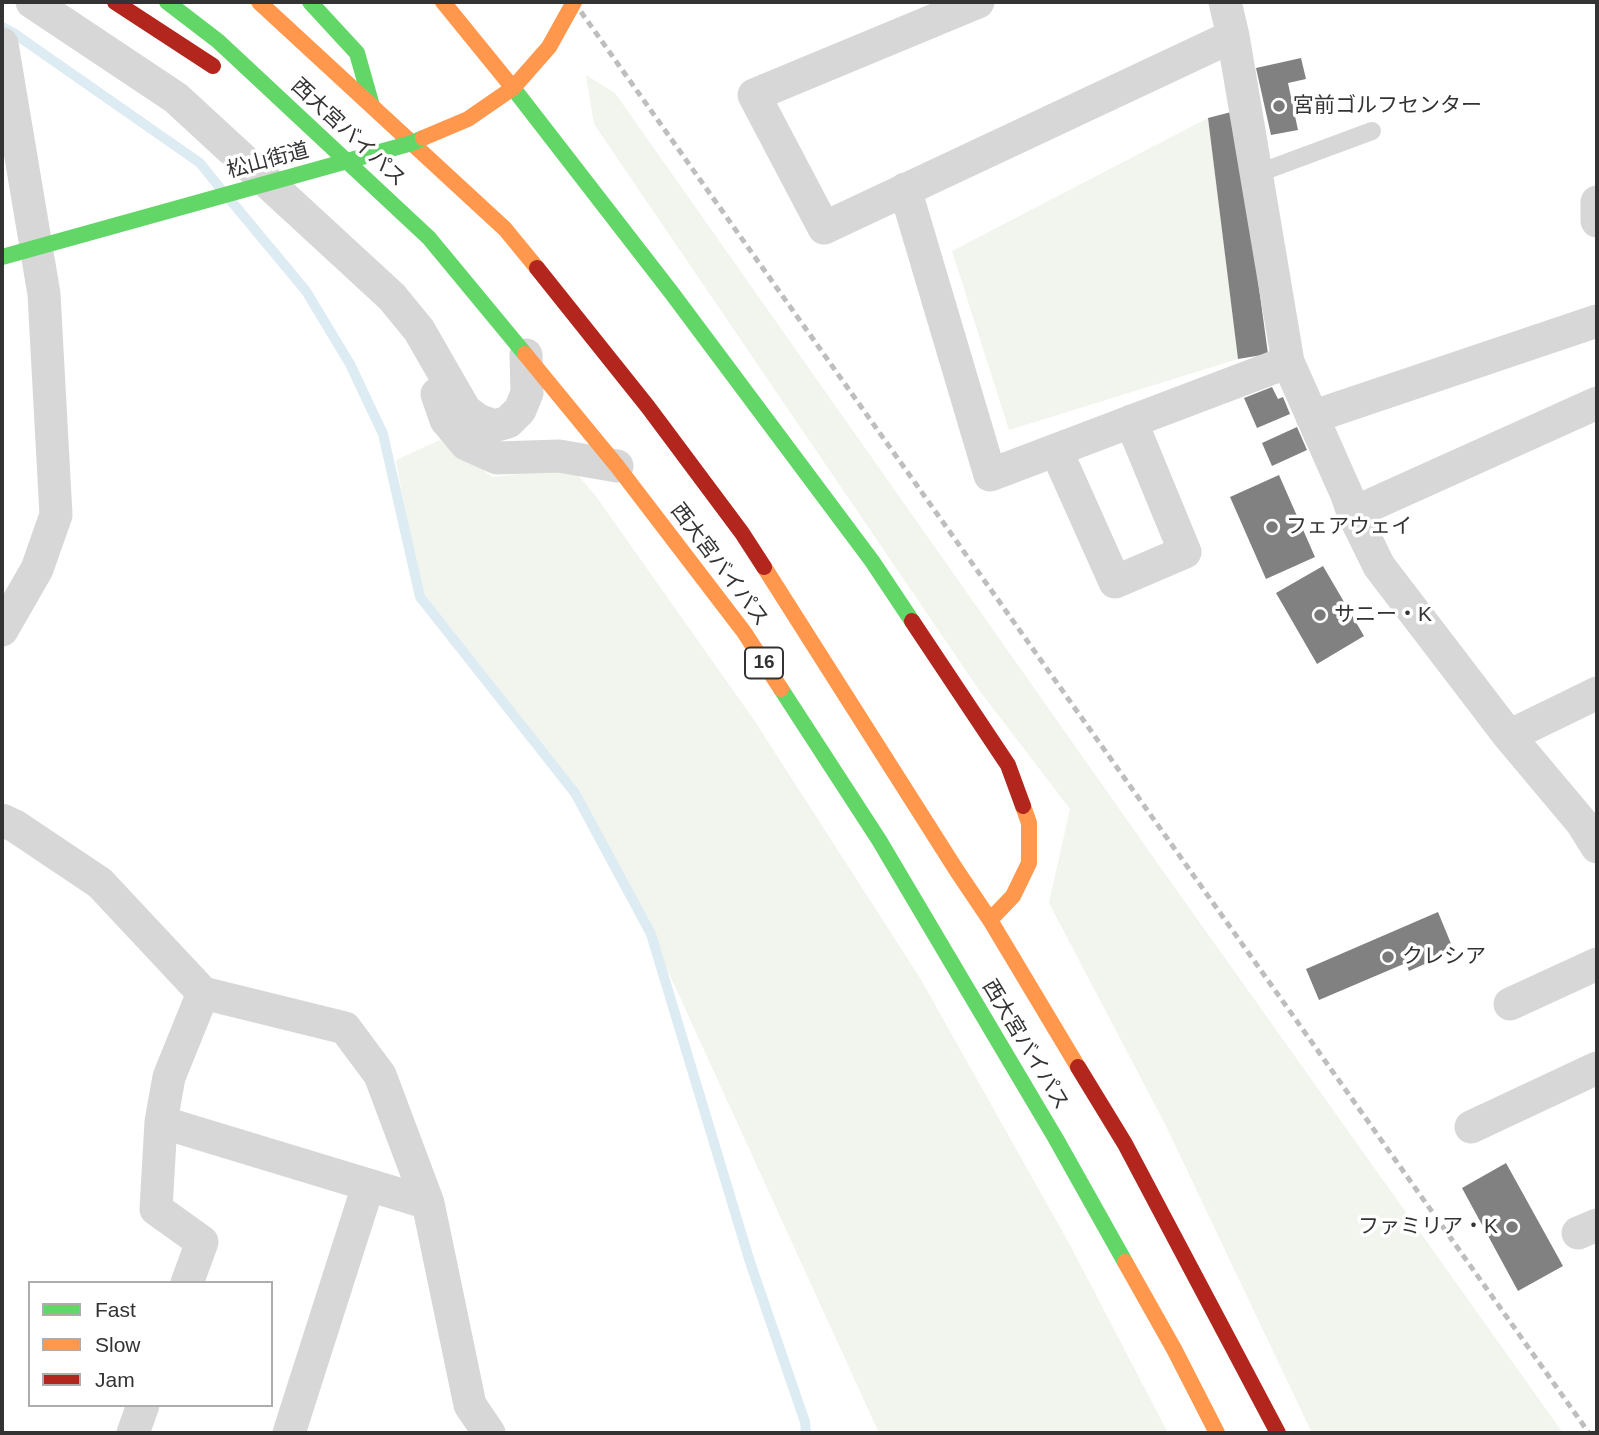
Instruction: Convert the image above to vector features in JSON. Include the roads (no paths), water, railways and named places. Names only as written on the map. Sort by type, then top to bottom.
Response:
[{"type":"main road","points":[[115,2],[323,138]]},
{"type":"main road","name":"西大宮バイパス","points":[[167,2],[218,41],[429,238],[617,466],[744,632],[879,840],[1056,1139],[1174,1349],[1217,1433]]},
{"type":"main road","name":"西大宮バイパス","points":[[258,2],[505,229],[648,407],[742,533],[990,920],[1125,1144],[1278,1433]]},
{"type":"main road","points":[[310,2],[357,53],[372,106]]},
{"type":"main road","points":[[443,2],[671,292],[872,561],[1007,765],[1030,823],[1030,863],[1013,896],[990,920]]},
{"type":"main road","name":"松山街道","points":[[2,257],[412,143],[468,119],[513,88],[549,47],[574,2]]},
{"type":"main road","points":[[1007,765],[1017,826],[1016,858]]},
{"type":"main road","points":[[957,871],[981,872]]},
{"type":"street","points":[[32,2],[176,99],[392,297],[419,330],[465,410],[478,420],[494,426],[508,422],[520,410],[527,393],[526,355]]},
{"type":"street","points":[[978,2],[754,95],[824,228],[1233,36]]},
{"type":"street","points":[[1225,2],[1288,362],[1353,513],[1379,566],[1508,736],[1582,823],[1597,847]]},
{"type":"street","points":[[2,44],[44,294],[56,515],[37,569],[2,630]]},
{"type":"street","points":[[905,189],[989,475],[1288,362]]},
{"type":"street","points":[[1597,202],[1597,221]]},
{"type":"street","points":[[1312,417],[1597,321]]},
{"type":"street","points":[[435,360],[437,398],[446,420],[466,444],[497,458],[559,456],[617,466]]},
{"type":"street","points":[[1353,513],[1597,403]]},
{"type":"street","points":[[1056,450],[1115,582],[1185,552],[1131,421]]},
{"type":"street","points":[[1508,736],[1597,693]]},
{"type":"street","points":[[2,820],[100,883],[202,993],[345,1028],[380,1075],[428,1203],[470,1405],[489,1433]]},
{"type":"street","points":[[1510,1004],[1597,964]]},
{"type":"street","points":[[188,1281],[202,1242],[156,1209],[162,1122],[169,1076],[202,993]]},
{"type":"street","points":[[1471,1127],[1597,1068]]},
{"type":"street","points":[[162,1122],[428,1203]]},
{"type":"street","points":[[289,1433],[368,1186]]},
{"type":"street","points":[[133,1433],[142,1407]]},
{"type":"lane","points":[[1256,174],[1372,131]]},
{"type":"waterway","points":[[2,27],[200,163],[220,188]]},
{"type":"waterway","points":[[232,202],[306,291],[350,364],[383,434],[420,597],[575,793],[651,934],[750,1262],[805,1422],[806,1433]]},
{"type":"railway","points":[[574,2],[1589,1433]]},
{"type":"place","name":"宮前ゴルフセンター","points":[[1279,106]]},
{"type":"place","name":"フェアウェイ","points":[[1272,527]]},
{"type":"place","name":"サニー・K","points":[[1320,615]]},
{"type":"place","name":"クレシア","points":[[1388,957]]},
{"type":"place","name":"ファミリア・K","points":[[1512,1227]]}]
